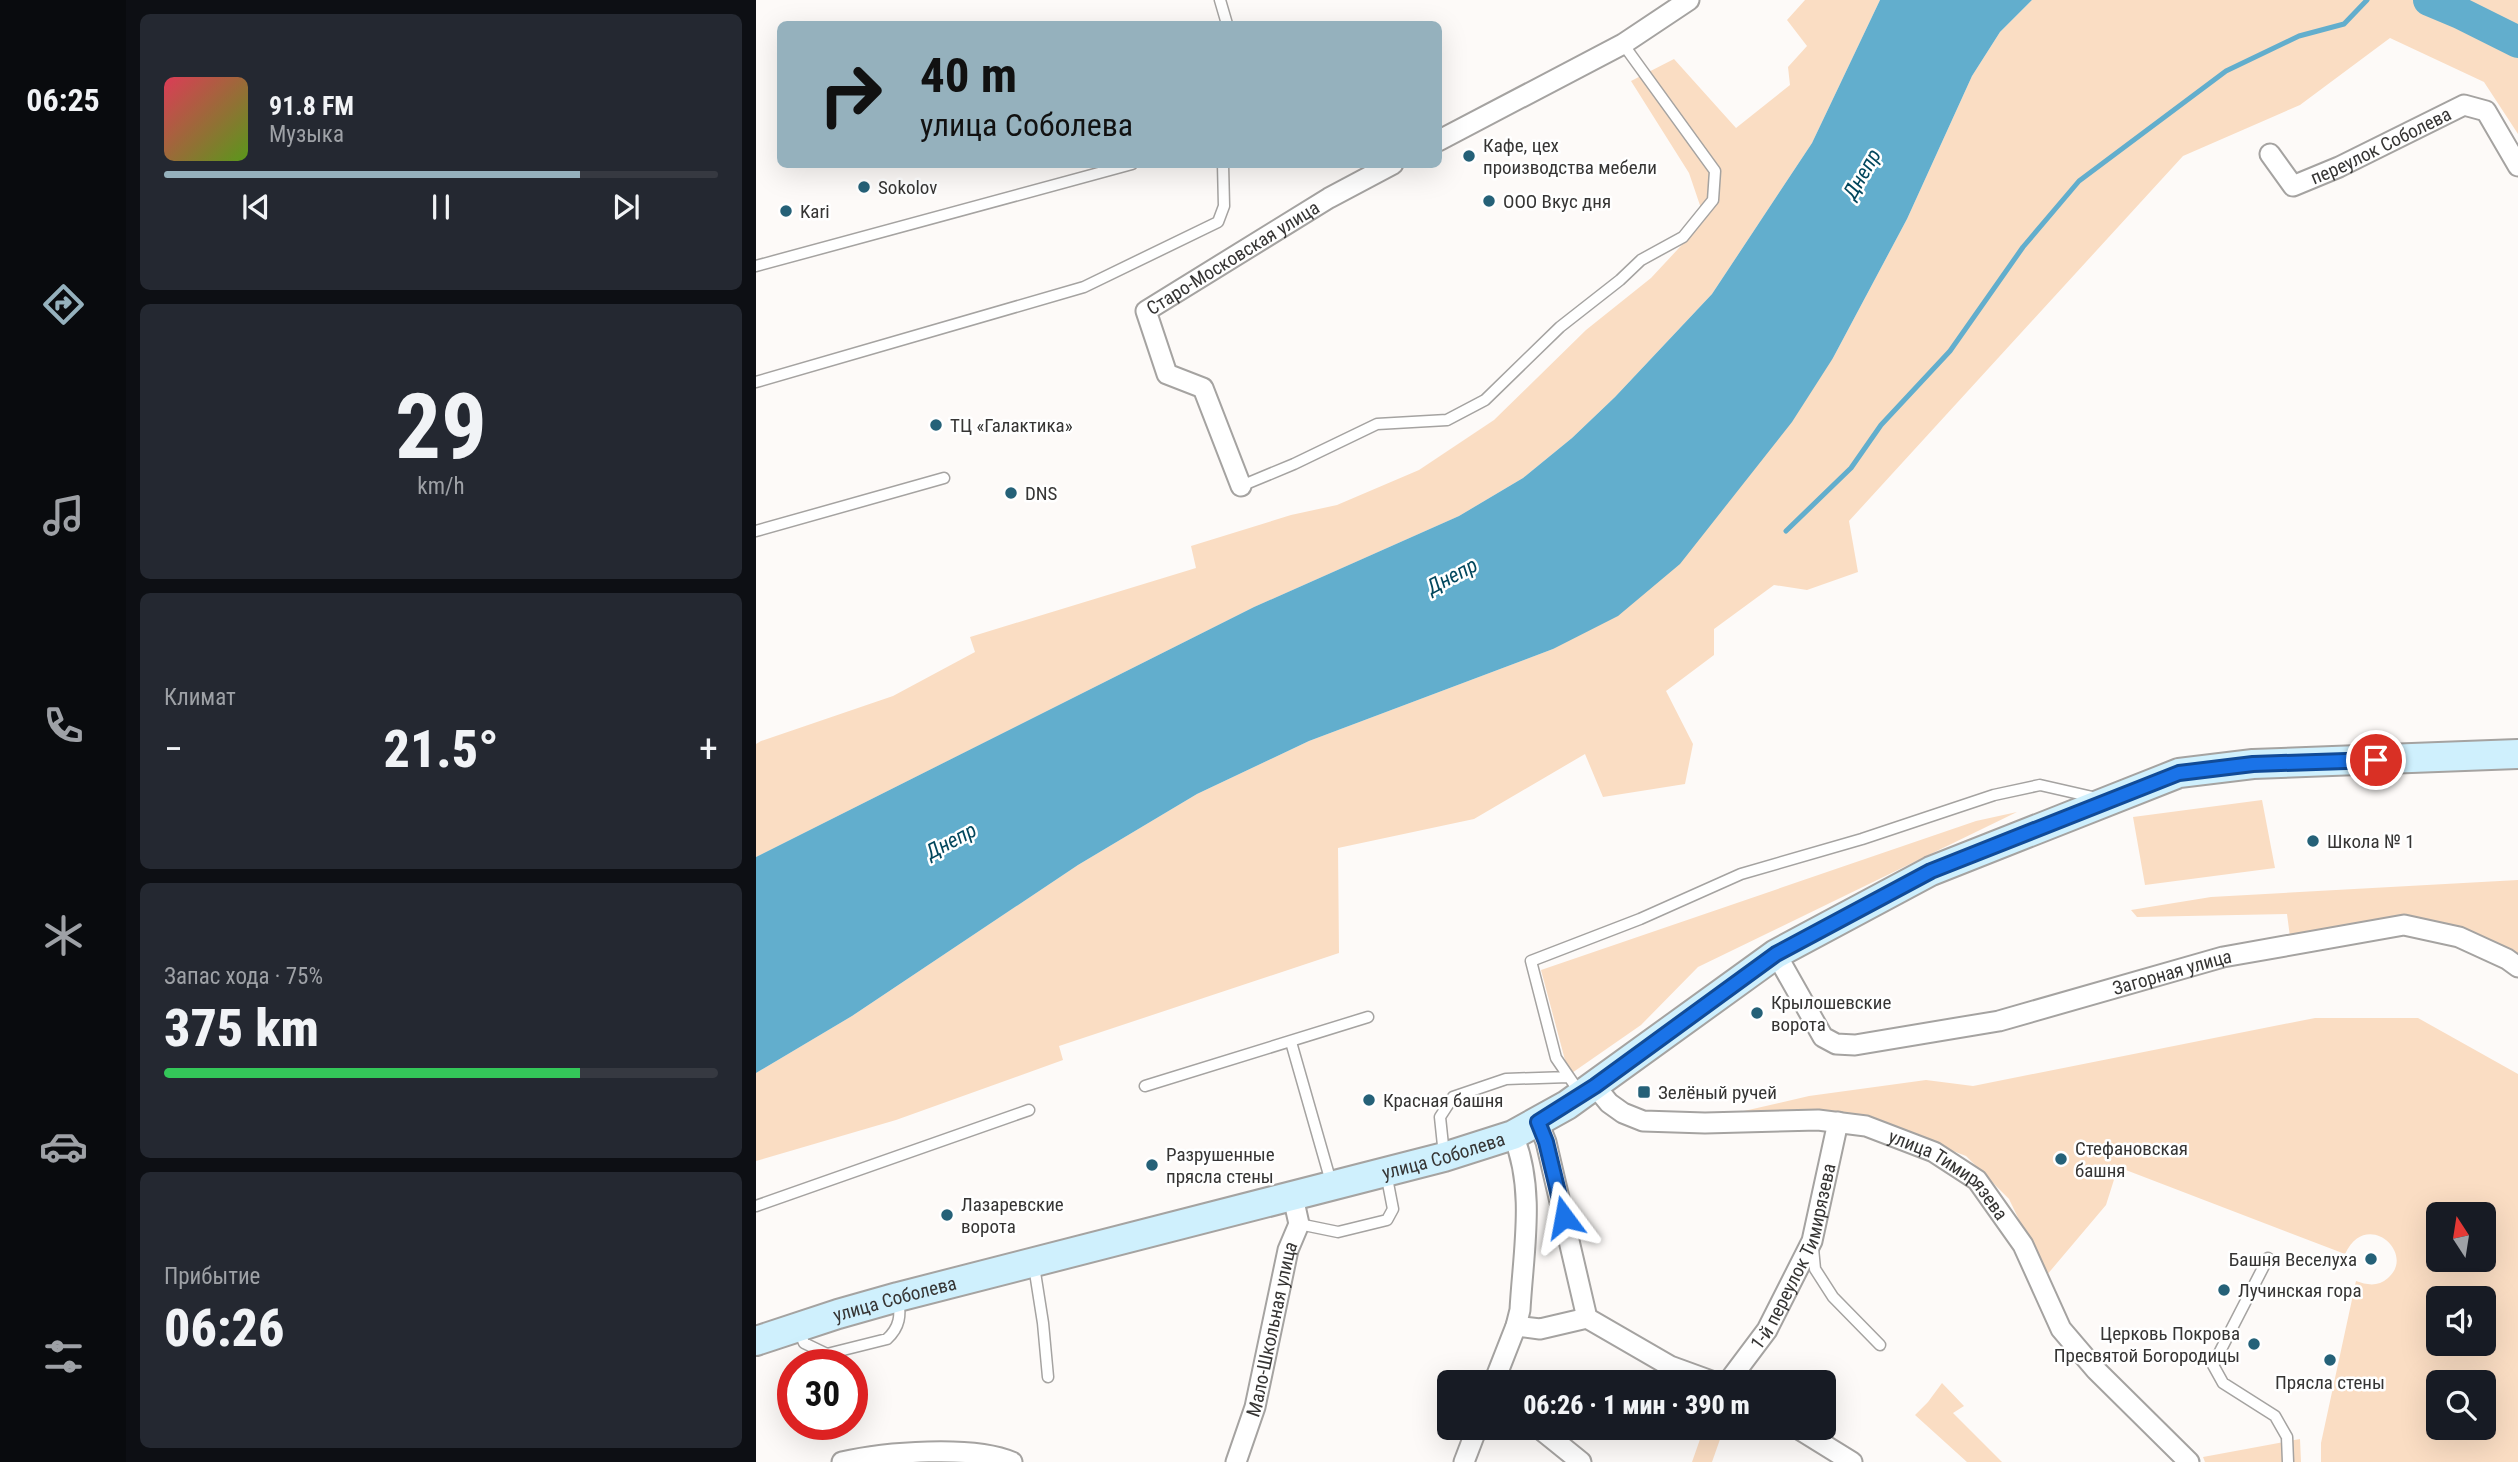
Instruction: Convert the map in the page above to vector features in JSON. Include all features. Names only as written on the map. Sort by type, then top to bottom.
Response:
[{"type":"main road","name":"улица Соболева","points":[[756,1341],[898,1297],[1293,1197],[1444,1157],[1513,1135],[1538,1122],[1582,1086],[1776,954],[1931,871],[2179,773],[2228,767],[2518,754]]},
{"type":"street","points":[[1442,139],[1623,44],[1689,0]]},
{"type":"street","name":"переулок Соболева","points":[[2270,153],[2293,186],[2339,167],[2464,105],[2486,111],[2518,166]]},
{"type":"street","name":"Старо-Московская улица","points":[[1241,486],[1203,388],[1167,374],[1146,311],[1329,198],[1385,168]]},
{"type":"street","name":"Загорная улица","points":[[1776,954],[1823,1037],[1836,1044],[1855,1045],[1999,1021],[2223,957],[2404,925],[2459,937],[2507,959],[2518,967]]},
{"type":"street","name":"улица Тимирязева","points":[[1582,1086],[1623,1113],[1643,1121],[1705,1124],[1818,1120],[1838,1122],[1866,1126],[1934,1152],[1977,1180],[2023,1245],[2061,1329],[2096,1370],[2189,1462]]},
{"type":"street","points":[[1538,1122],[1546,1142],[1587,1318]]},
{"type":"street","name":"1-й переулок Тимирязева","points":[[1737,1370],[1767,1330],[1812,1241],[1838,1122]]},
{"type":"street","points":[[1499,1370],[1520,1310],[1527,1199],[1521,1156],[1513,1135]]},
{"type":"street","name":"Мало-Школьная улица","points":[[1236,1462],[1255,1407],[1288,1250],[1299,1224],[1293,1197]]},
{"type":"street","points":[[1516,1326],[1540,1329],[1587,1318],[1681,1370]]},
{"type":"street","points":[[1464,1462],[1472,1440]]},
{"type":"street","points":[[1554,1440],[1581,1462]]},
{"type":"street","points":[[1816,1440],[1852,1462]]},
{"type":"street","points":[[842,1462],[941,1451],[998,1456],[1012,1462]]},
{"type":"lane","points":[[1220,0],[1226,21]]},
{"type":"lane","points":[[1241,486],[1377,424],[1447,420],[1485,400],[1560,327],[1641,260],[1683,237],[1713,201],[1715,171],[1623,44]]},
{"type":"lane","points":[[756,265],[1117,168]]},
{"type":"lane","points":[[756,382],[1084,287],[1217,222],[1224,206],[1223,168]]},
{"type":"lane","points":[[756,531],[944,478]]},
{"type":"lane","points":[[1582,1086],[1556,1058],[1531,961],[1640,919],[1741,874],[1862,839],[1994,796],[2040,785],[2108,801]]},
{"type":"lane","points":[[1145,1086],[1368,1017]]},
{"type":"lane","points":[[1291,1042],[1332,1186]]},
{"type":"lane","points":[[1444,1157],[1440,1117],[1453,1097],[1506,1079],[1582,1086]]},
{"type":"lane","points":[[756,1206],[1029,1110]]},
{"type":"lane","points":[[1299,1224],[1338,1232],[1387,1220],[1393,1209],[1385,1172]]},
{"type":"lane","points":[[1812,1241],[1815,1269],[1833,1297],[1880,1345]]},
{"type":"lane","points":[[2268,1258],[2213,1365],[2223,1383],[2275,1416],[2287,1437],[2288,1462]]},
{"type":"lane","points":[[1033,1262],[1048,1377]]},
{"type":"lane","points":[[847,1349],[887,1339],[894,1333],[901,1316],[898,1297]]},
{"type":"lane","points":[[798,1326],[804,1343],[817,1349]]},
{"type":"shaded area","points":[[1805,0],[1880,0],[1812,143],[1712,294],[1615,397],[1572,438],[1523,478],[1459,516],[1254,607],[756,857],[756,744],[761,741],[893,696],[975,652],[970,637],[1196,568],[1191,546],[1291,515],[1337,505],[1419,470],[1494,420],[1586,330],[1651,278],[1705,220],[1689,173],[1631,81],[1674,59],[1736,128],[1790,85],[1788,67],[1807,46],[1787,20]]},
{"type":"shaded area","points":[[2032,0],[2518,0],[2518,134],[2484,82],[2390,38],[2300,105],[2183,156],[1849,521],[1858,572],[1807,590],[1774,585],[1714,629],[1714,655],[1666,691],[1693,744],[1685,784],[1603,797],[1585,754],[1474,819],[1338,848],[1339,953],[1059,1046],[1063,1060],[896,1120],[756,1161],[756,1073],[852,1016],[1078,865],[1197,794],[1309,741],[1553,649],[1833,358],[1907,219],[1972,76],[2000,32]]},
{"type":"shaded area","points":[[2262,800],[2275,868],[2145,885],[2133,817]]},
{"type":"shaded area","points":[[2017,812],[1698,967],[1641,1025],[1569,1075],[1541,970],[1976,821]]},
{"type":"shaded area","points":[[2518,880],[2518,965],[2404,921],[2290,937],[2287,914],[2137,917],[2131,910],[2211,897]]},
{"type":"shaded area","points":[[2315,1018],[2418,1018],[2518,1074],[2518,1462],[2321,1462],[2321,1443],[2356,1281],[2380,1283],[2388,1278],[2395,1268],[2393,1247],[2385,1239],[2365,1235],[2354,1241],[2345,1254],[2118,1167],[2106,1205],[2046,1276],[2009,1199],[1966,1156],[1870,1119],[1731,1114],[1809,1096],[1926,1080],[1973,1086]]},
{"type":"shaded area","points":[[1942,1383],[1964,1406],[1953,1413],[2002,1462],[1967,1462],[1915,1415]]},
{"type":"shaded area","points":[[2300,1439],[2301,1462],[2205,1462],[2203,1457]]},
{"type":"shaded area","points":[[1700,1440],[1720,1440],[1712,1462],[1692,1462]]},
{"type":"water","name":"Днепр","points":[[1880,0],[2032,0],[2000,32],[1972,76],[1907,219],[1833,358],[1792,422],[1680,564],[1618,616],[1553,649],[1309,741],[1197,794],[1078,865],[852,1016],[756,1073],[756,857],[1254,607],[1459,516],[1523,478],[1572,438],[1615,397],[1712,294],[1812,143]]},
{"type":"waterway","points":[[1786,531],[1851,468],[1881,425],[1950,351],[2023,247],[2079,181],[2226,71],[2299,36],[2344,24],[2367,0]]},
{"type":"waterway","points":[[2429,0],[2518,42]]},
{"type":"place","name":"Кафе, цех производства мебели","points":[[1469,156]]},
{"type":"place","name":"Sokolov","points":[[864,187]]},
{"type":"place","name":"ООО Вкус дня","points":[[1489,201]]},
{"type":"place","name":"Kari","points":[[786,211]]},
{"type":"place","name":"ТЦ «Галактика»","points":[[936,425]]},
{"type":"place","name":"DNS","points":[[1011,493]]},
{"type":"place","name":"Школа № 1","points":[[2313,841]]},
{"type":"place","name":"Крылошевские ворота","points":[[1757,1013]]},
{"type":"place","name":"Зелёный ручей","points":[[1644,1092]]},
{"type":"place","name":"Красная башня","points":[[1369,1100]]},
{"type":"place","name":"Стефановская башня","points":[[2061,1159]]},
{"type":"place","name":"Разрушенные прясла стены","points":[[1152,1165]]},
{"type":"place","name":"Лазаревские ворота","points":[[947,1215]]},
{"type":"place","name":"Башня Веселуха","points":[[2371,1259]]},
{"type":"place","name":"Лучинская гора","points":[[2224,1290]]},
{"type":"place","name":"Церковь Покрова Пресвятой Богородицы","points":[[2254,1344]]},
{"type":"place","name":"Прясла стены","points":[[2330,1360]]},
{"type":"route","points":[[1564,1217],[1546,1142],[1538,1122],[1595,1086],[1776,954],[1931,871],[2179,773],[2253,764],[2376,760]]}]
